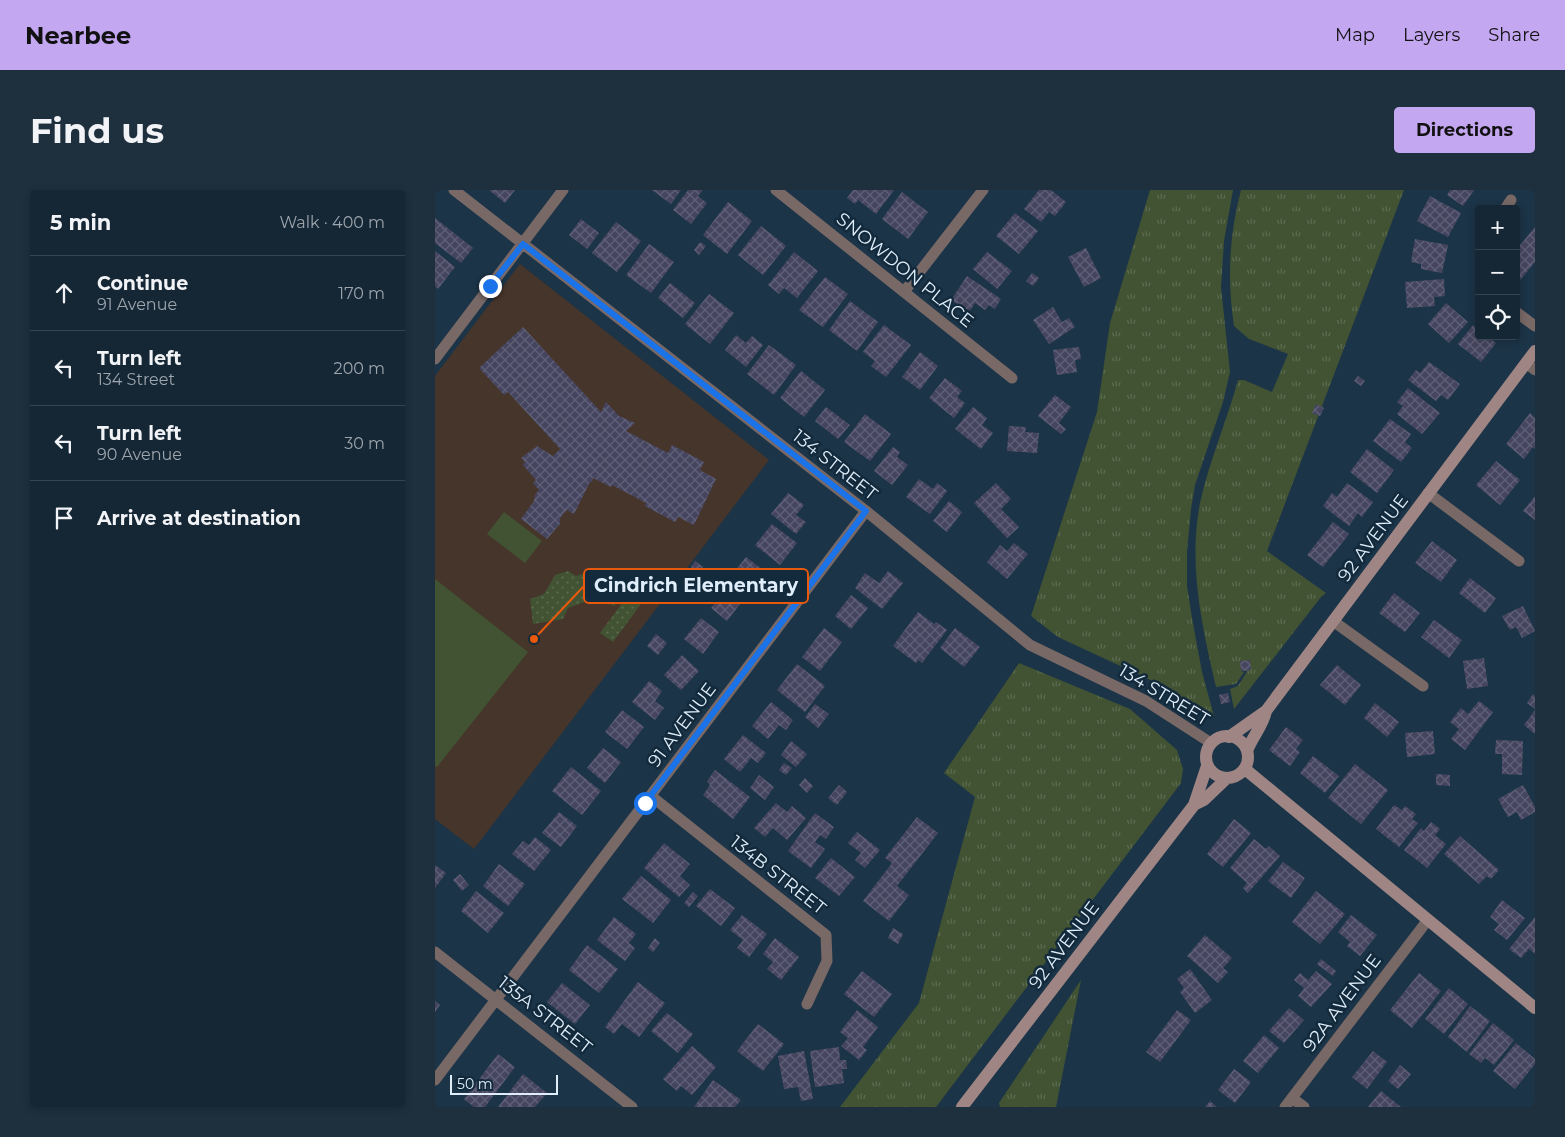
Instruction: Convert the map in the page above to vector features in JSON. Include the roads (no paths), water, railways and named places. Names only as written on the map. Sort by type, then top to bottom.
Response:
[{"type":"main road","name":"92 AVENUE","points":[[1229,737],[1266,711],[1429,493],[1531,366],[1535,351]]},
{"type":"main road","points":[[1194,805],[1204,800],[1227,778],[1239,775],[1245,769],[1248,762],[1247,751],[1263,723],[1266,711]]},
{"type":"main road","points":[[1227,778],[1214,774],[1207,766],[1205,760],[1211,743],[1217,738],[1229,737],[1240,740],[1247,751]]},
{"type":"main road","points":[[1194,805],[1207,766]]},
{"type":"main road","points":[[1245,769],[1427,921],[1535,1008]]},
{"type":"main road","name":"92 AVENUE","points":[[962,1107],[1194,805]]},
{"type":"street","name":"134 STREET","points":[[454,190],[866,511],[1031,645],[1146,700],[1211,743]]},
{"type":"street","points":[[435,359],[563,190]]},
{"type":"street","name":"SNOWDON PLACE","points":[[776,190],[1012,378]]},
{"type":"street","points":[[905,292],[983,190]]},
{"type":"street","points":[[1520,315],[1535,326]]},
{"type":"street","points":[[1429,493],[1519,561]]},
{"type":"street","name":"91 AVENUE","points":[[435,1080],[866,511]]},
{"type":"street","points":[[1333,621],[1423,686]]},
{"type":"street","name":"134B STREET","points":[[651,796],[826,935],[827,961],[807,1004]]},
{"type":"street","name":"92A AVENUE","points":[[1289,1102],[1427,921]]},
{"type":"street","name":"135A STREET","points":[[435,952],[632,1107]]},
{"type":"street","points":[[1289,1102],[1304,1107]]},
{"type":"place","name":"Cindrich Elementary","points":[[534,639]]}]
